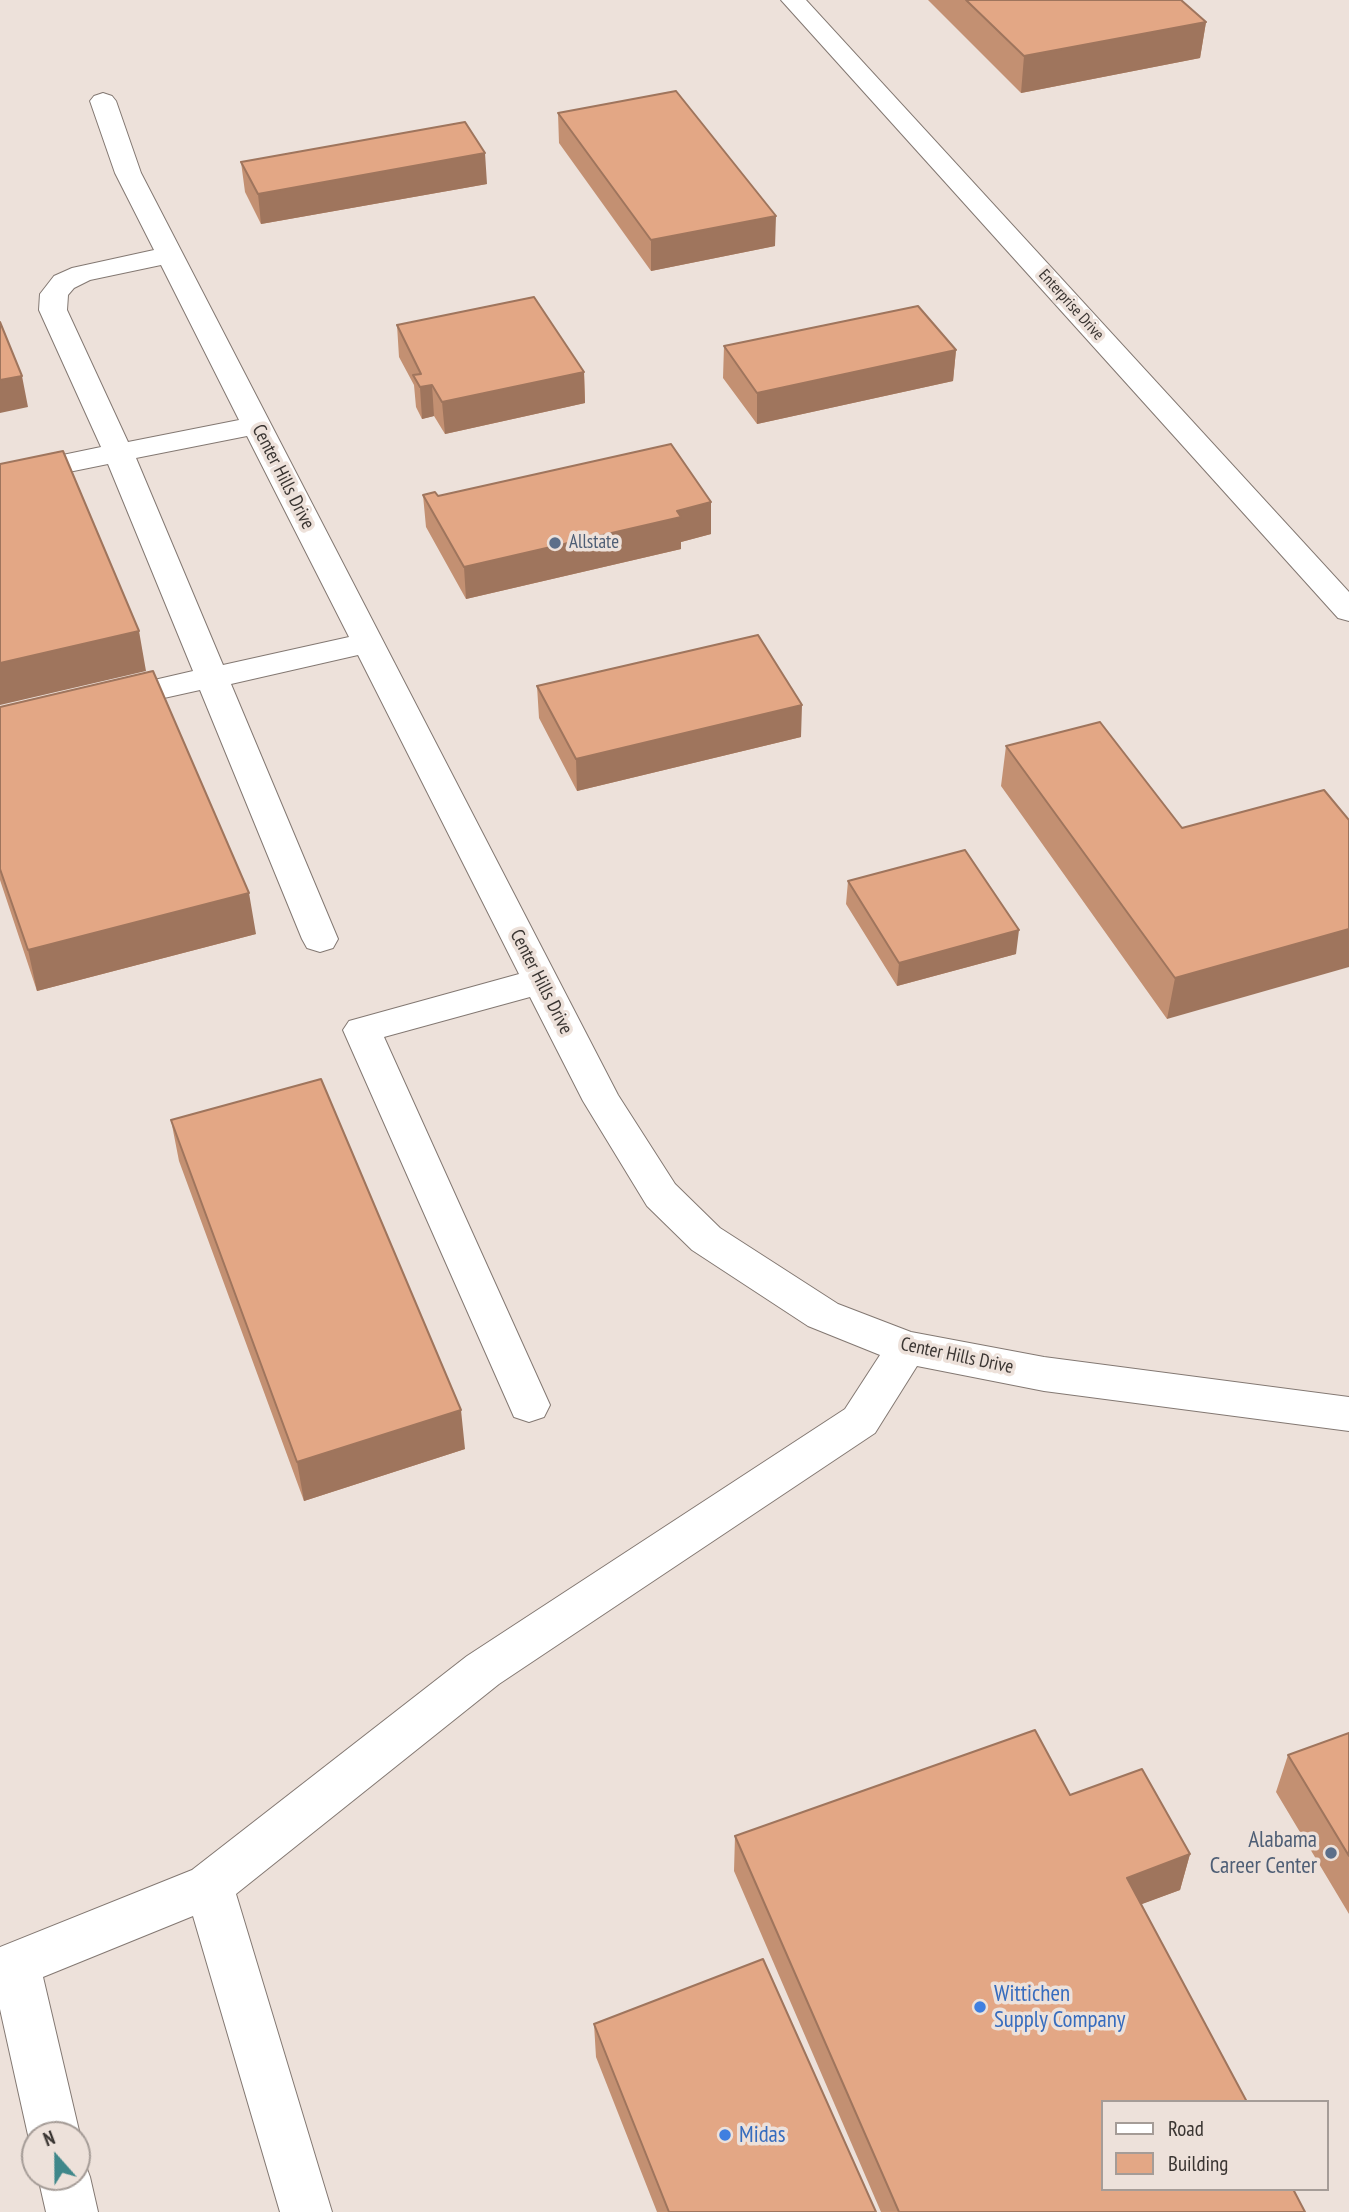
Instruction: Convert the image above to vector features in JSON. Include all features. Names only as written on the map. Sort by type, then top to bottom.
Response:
[{"type":"street","name":"Enterprise Drive","points":[[793,0],[1349,611]]},
{"type":"street","name":"Center Hills Drive","points":[[103,101],[128,173],[602,1101],[662,1195],[706,1239],[823,1315],[907,1348],[1044,1374],[1349,1413]]},
{"type":"street","points":[[170,255],[82,274],[64,282],[54,294],[53,310],[118,452],[320,939]]},
{"type":"street","points":[[0,477],[257,425]]},
{"type":"street","points":[[85,706],[368,643]]},
{"type":"street","points":[[529,1405],[362,1030],[541,981]]},
{"type":"street","points":[[51,2121],[15,1965],[209,1886],[483,1670],[860,1421],[907,1348]]},
{"type":"street","points":[[209,1886],[306,2212]]},
{"type":"street","points":[[67,2191],[72,2212]]},
{"type":"building","points":[[966,0],[1181,0],[1206,22],[1024,56]]},
{"type":"building","points":[[676,91],[776,216],[651,240],[558,113]]},
{"type":"building","points":[[465,122],[485,153],[258,194],[241,162]]},
{"type":"building","points":[[534,297],[584,372],[442,402],[432,385],[420,387],[413,375],[421,374],[397,325]]},
{"type":"building","points":[[918,306],[956,350],[757,393],[724,346]]},
{"type":"building","points":[[0,322],[22,376],[0,380]]},
{"type":"building","points":[[671,444],[711,502],[677,511],[681,517],[464,567],[423,495],[435,492],[438,496]]},
{"type":"building","points":[[63,451],[139,631],[0,663],[0,464]]},
{"type":"building","points":[[758,635],[802,705],[576,759],[537,686]]},
{"type":"building","points":[[153,671],[249,893],[28,950],[0,869],[0,707]]},
{"type":"building","points":[[1100,722],[1182,828],[1324,790],[1349,820],[1349,929],[1175,978],[1006,746]]},
{"type":"building","points":[[965,850],[1019,930],[899,963],[848,881]]},
{"type":"building","points":[[321,1079],[461,1410],[297,1462],[171,1120]]},
{"type":"building","name":"Wittichen Supply Company","points":[[1035,1730],[1070,1795],[1142,1769],[1190,1854],[1127,1878],[1246,2100],[1100,2100],[1100,2191],[1294,2191],[1305,2212],[899,2212],[735,1836]]},
{"type":"building","points":[[1349,1733],[1349,1856],[1288,1755]]},
{"type":"building","name":"Midas","points":[[763,1959],[876,2212],[669,2212],[594,2024]]},
{"type":"place","name":"Allstate","points":[[555,543]]},
{"type":"place","name":"Alabama Career Center","points":[[1331,1853]]},
{"type":"place","name":"Wittichen Supply Company","points":[[980,2007]]},
{"type":"place","name":"Midas","points":[[725,2135]]}]
